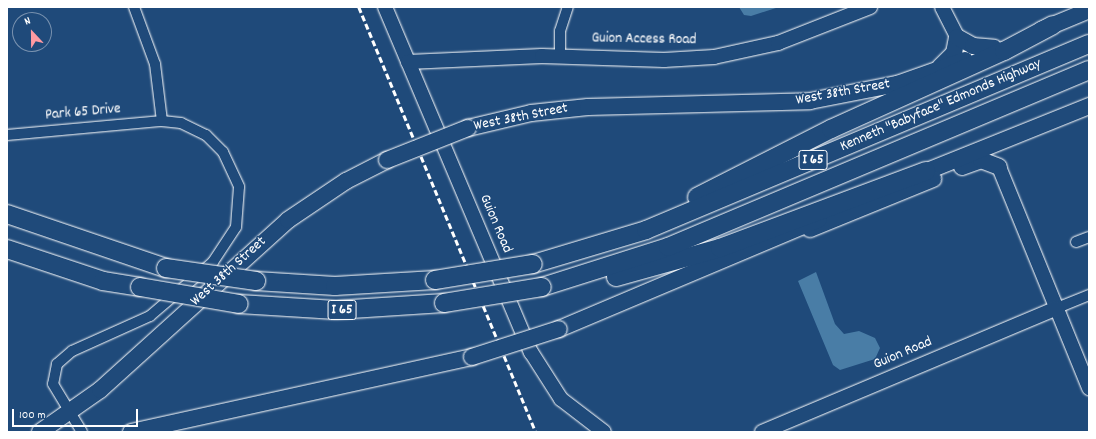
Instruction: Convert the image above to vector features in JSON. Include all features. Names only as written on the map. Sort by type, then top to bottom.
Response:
[{"type":"highway","points":[[605,244],[831,129],[1004,51],[1053,25]]},
{"type":"highway","name":"Kenneth \"Babyface\" Edmonds Highway","points":[[7,214],[166,268],[256,281],[335,286],[435,280],[533,264],[605,244],[1089,44]]},
{"type":"highway","name":"Kenneth \"Babyface\" Edmonds Highway","points":[[7,249],[103,281],[239,304],[336,310],[444,303],[542,286],[668,247],[1089,70]]},
{"type":"highway","points":[[542,286],[595,282],[720,248],[926,171]]},
{"type":"main road","name":"West 38th Street","points":[[40,432],[71,412],[133,362],[288,220],[346,181],[387,160],[468,128],[531,113],[581,107],[810,101],[871,90],[936,71],[1089,10]]},
{"type":"main road","points":[[936,71],[953,55],[957,37],[973,46],[994,48]]},
{"type":"main road","points":[[131,432],[472,357],[559,329],[768,241],[926,171],[1089,106]]},
{"type":"main road","points":[[768,241],[819,226],[971,162],[987,161],[998,167],[1000,157],[1011,146],[1065,116]]},
{"type":"main road","points":[[60,432],[71,412]]},
{"type":"street","points":[[134,7],[155,64],[162,121]]},
{"type":"street","name":"Guion Road","points":[[385,7],[534,359],[561,399],[604,432]]},
{"type":"street","points":[[560,56],[560,31],[568,7]]},
{"type":"street","name":"Guion Access Road","points":[[408,62],[560,56],[664,60],[719,56],[778,43],[870,7]]},
{"type":"street","points":[[942,7],[957,37]]},
{"type":"street","name":"Park 65 Drive","points":[[7,135],[162,121],[196,129],[223,152],[239,187],[237,223],[222,252],[154,312],[72,351],[60,361],[54,369],[53,384],[82,432]]},
{"type":"street","points":[[998,167],[1089,388]]},
{"type":"street","points":[[1076,242],[1089,237]]},
{"type":"street","points":[[1057,308],[1089,295]]},
{"type":"street","name":"Guion Road","points":[[762,432],[1057,308]]},
{"type":"water","points":[[739,7],[779,7],[751,16],[744,15]]},
{"type":"water","points":[[816,272],[835,324],[844,334],[859,331],[875,338],[880,348],[875,359],[840,370],[833,365],[798,281]]},
{"type":"railway","points":[[359,7],[536,432]]}]
